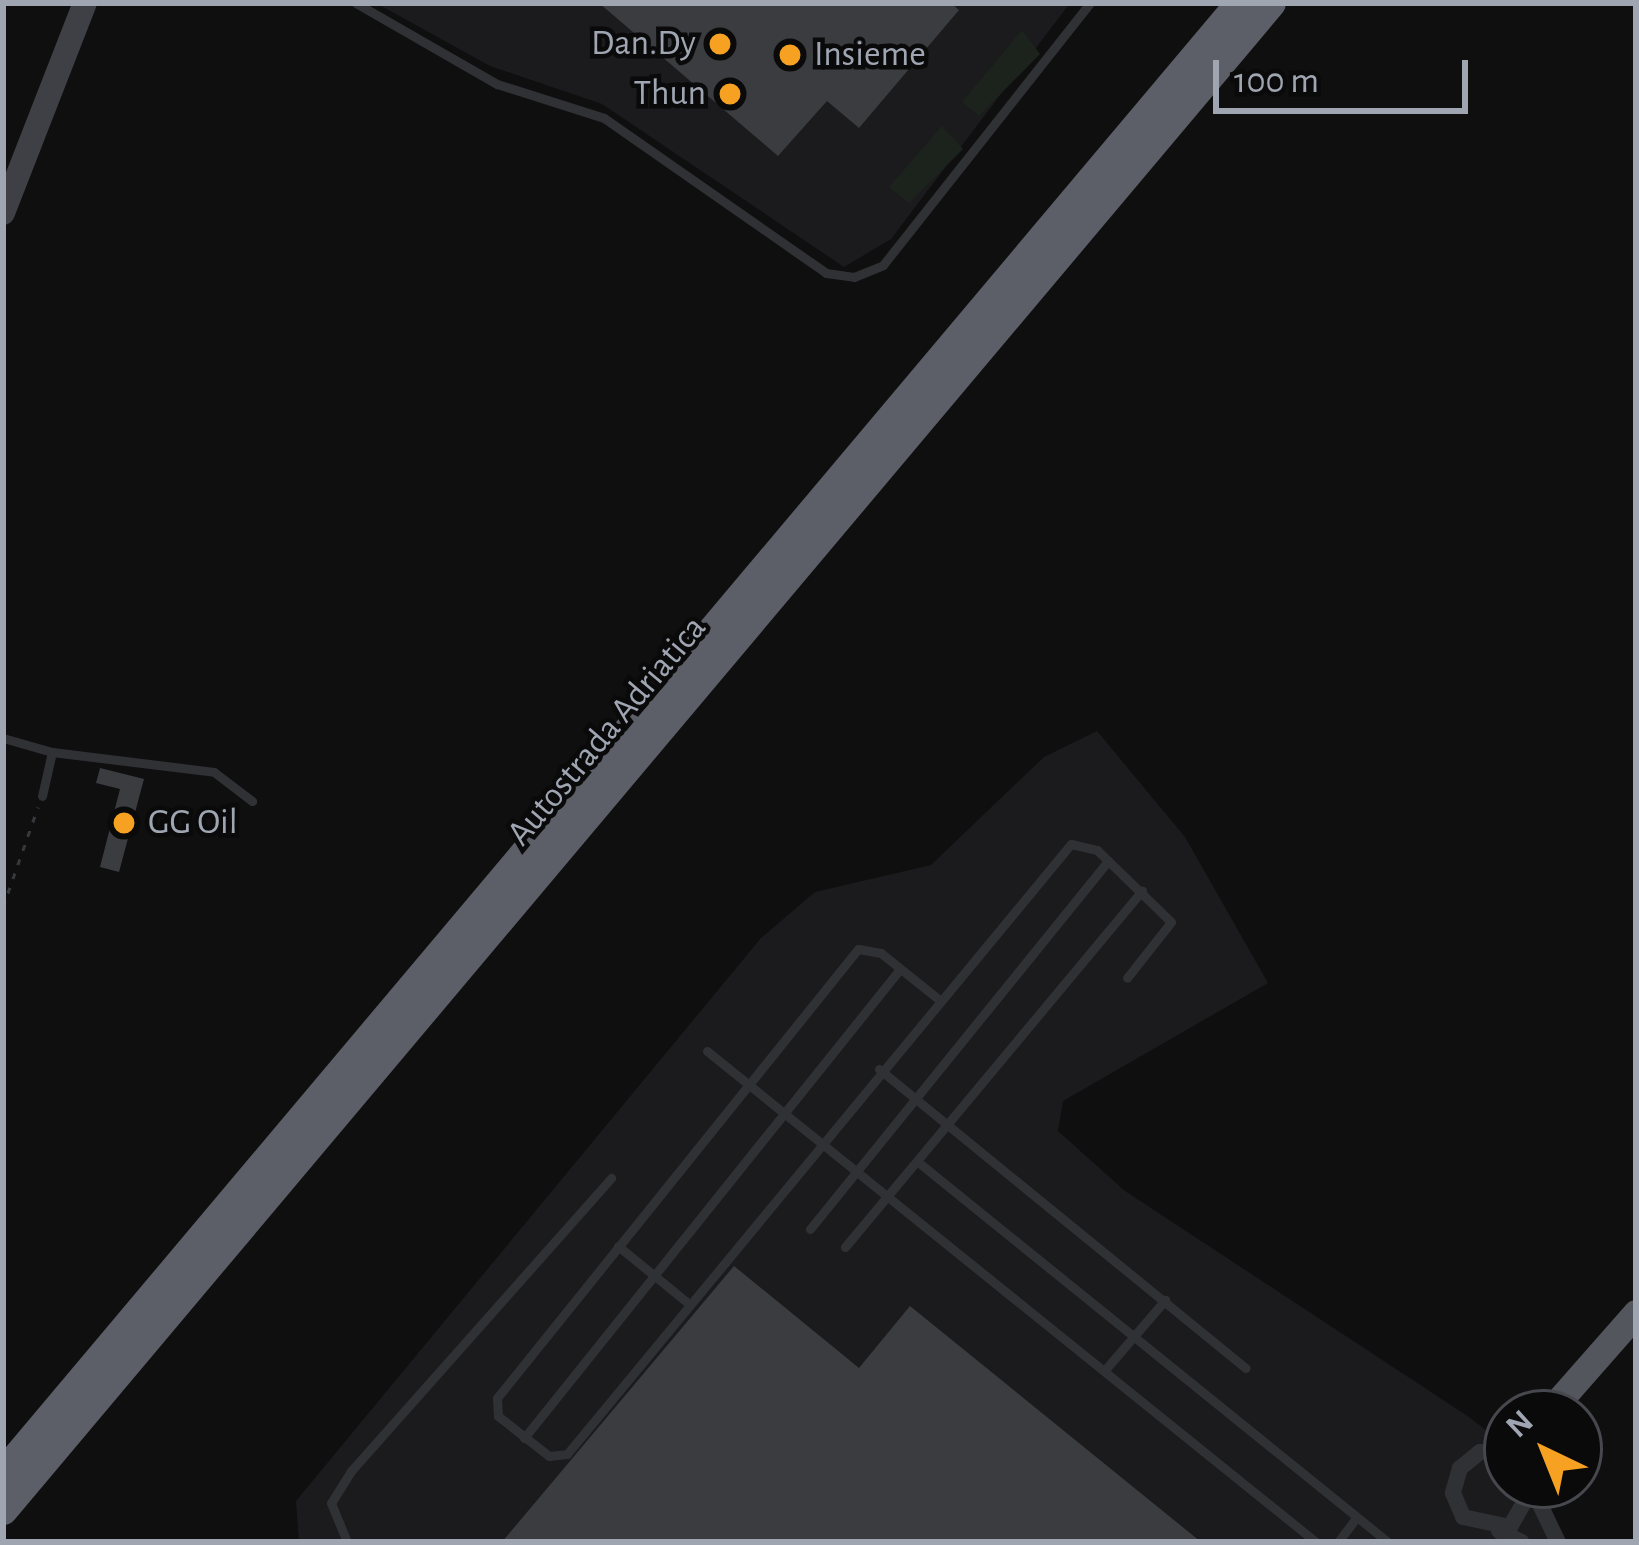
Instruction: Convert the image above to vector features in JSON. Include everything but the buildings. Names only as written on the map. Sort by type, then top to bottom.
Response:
[{"type":"highway","name":"Autostrada Adriatica","points":[[3,1474],[1241,3]]},
{"type":"highway","name":"Autostrada Adriatica","points":[[3,1510],[1271,3]]},
{"type":"highway","points":[[1569,1389],[1636,1313]]},
{"type":"highway","points":[[1592,1389],[1636,1341]]},
{"type":"main road","points":[[3,212],[85,3]]},
{"type":"street","points":[[1483,1452],[1454,1480],[1463,1517],[1522,1542]]},
{"type":"street","points":[[1499,1531],[1528,1509]]},
{"type":"street","points":[[1543,1509],[1558,1542]]},
{"type":"lane","points":[[356,3],[497,84],[604,118],[826,273],[854,277],[883,265],[1090,3]]},
{"type":"lane","points":[[3,738],[52,752],[214,772],[252,801]]},
{"type":"lane","points":[[41,796],[52,752]]},
{"type":"lane","points":[[937,998],[900,969],[857,950],[496,1398],[498,1416],[524,1438],[568,1454],[1057,851],[1082,842],[1172,922],[1127,978]]},
{"type":"lane","points":[[810,1229],[1108,861]]},
{"type":"lane","points":[[845,1246],[1142,891]]},
{"type":"lane","points":[[524,1438],[900,969]]},
{"type":"lane","points":[[707,1051],[1316,1542]]},
{"type":"lane","points":[[879,1069],[1246,1368]]},
{"type":"lane","points":[[918,1162],[1388,1542]]},
{"type":"lane","points":[[346,1542],[331,1503],[351,1471],[611,1178]]},
{"type":"lane","points":[[618,1246],[688,1303]]},
{"type":"lane","points":[[1104,1371],[1165,1300]]},
{"type":"lane","points":[[1338,1542],[1357,1517]]},
{"type":"path","points":[[3,907],[41,796]]},
{"type":"shaded area","points":[[376,3],[1070,3],[891,239],[844,267],[602,104],[490,66]]},
{"type":"shaded area","points":[[1022,30],[1040,54],[979,116],[962,102]]},
{"type":"shaded area","points":[[942,126],[963,149],[909,203],[889,187]]},
{"type":"shaded area","points":[[1097,731],[1185,837],[1268,983],[1063,1101],[1058,1131],[1125,1191],[1483,1428],[1483,1509],[1552,1509],[1550,1542],[299,1542],[296,1501],[761,938],[815,892],[931,865],[1044,757]]},
{"type":"place","name":"Dan.Dy","points":[[720,44]]},
{"type":"place","name":"Insieme","points":[[790,55]]},
{"type":"place","name":"Thun","points":[[730,94]]},
{"type":"place","name":"GG Oil","points":[[124,823]]}]
